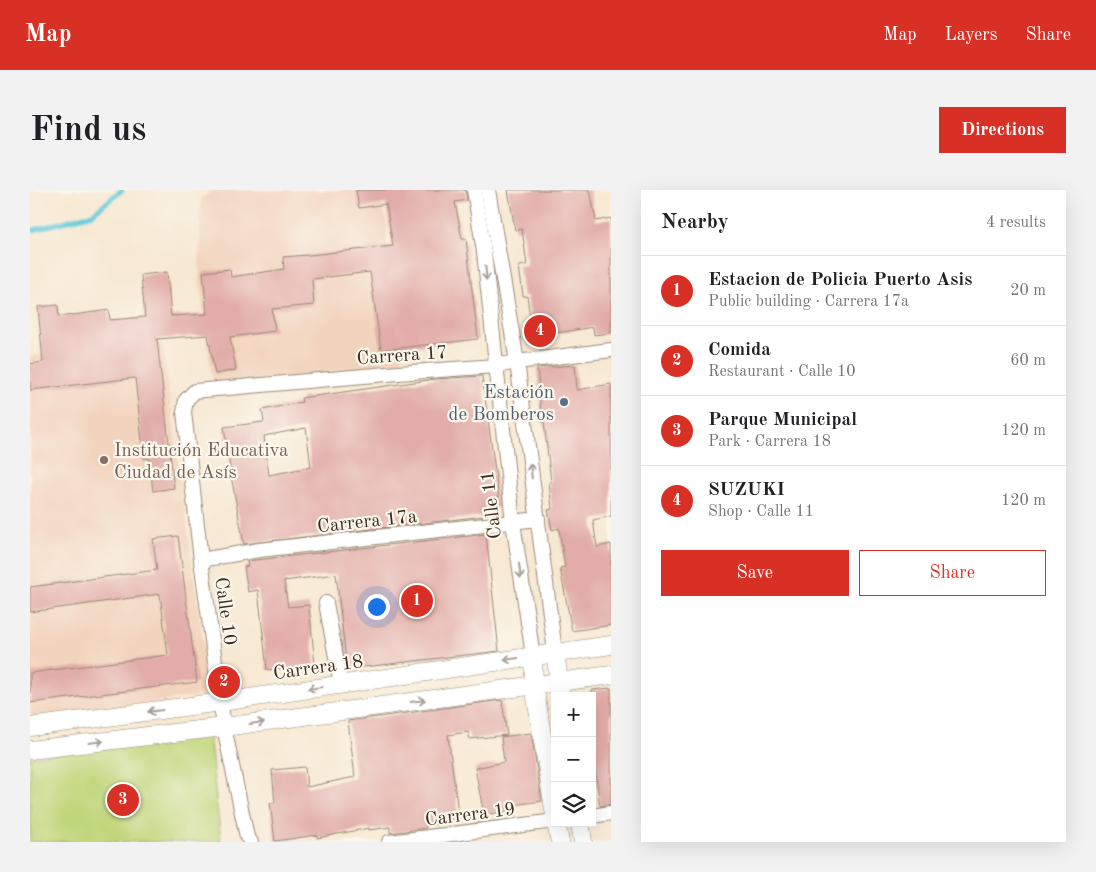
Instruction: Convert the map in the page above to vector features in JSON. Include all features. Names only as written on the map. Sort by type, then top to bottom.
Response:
[{"type":"street","name":"Calle 11","points":[[474,190],[484,209],[498,250],[517,362],[560,689]]},
{"type":"street","name":"Calle 11","points":[[488,190],[484,209],[484,252],[513,522],[533,656],[534,685],[551,790]]},
{"type":"street","points":[[484,252],[498,250]]},
{"type":"street","name":"Carrera 17","points":[[195,391],[496,366],[611,350]]},
{"type":"street","name":"Calle 10","points":[[195,391],[186,400],[184,412],[201,560],[224,727],[248,840]]},
{"type":"street","name":"Carrera 17a","points":[[201,560],[259,550],[538,520]]},
{"type":"street","points":[[326,603],[341,684]]},
{"type":"street","name":"Carrera 18","points":[[30,727],[221,702],[611,645]]},
{"type":"street","points":[[30,750],[224,727],[534,685],[560,689],[611,675]]},
{"type":"street","points":[[69,722],[72,745]]},
{"type":"street","points":[[596,815],[611,813]]},
{"type":"street","name":"Carrera 19","points":[[389,842],[551,822]]},
{"type":"street","points":[[556,827],[560,842]]},
{"type":"street","points":[[581,827],[583,842]]},
{"type":"shaded area","points":[[214,190],[382,190],[383,200],[381,205],[388,224],[386,244],[403,365],[213,387],[199,277],[201,198]]},
{"type":"shaded area","name":"Institución Educativa Ciudad de Asís","points":[[162,342],[210,694],[30,721],[30,356]]},
{"type":"green space","points":[[209,734],[221,842],[30,842],[30,757]]},
{"type":"building","points":[[356,190],[465,190],[467,200],[455,202],[462,239],[466,239],[478,339],[381,350],[370,272],[312,279],[314,305],[272,309],[275,331],[230,337],[236,370],[215,374],[208,335],[157,339],[174,488],[153,491],[149,458],[144,459],[135,378],[30,390],[30,364],[43,362],[38,307],[58,305],[59,317],[109,310],[110,320],[145,317],[141,275],[167,272],[171,316],[207,314],[203,272],[230,269],[231,277],[284,269],[283,257],[393,246],[386,204],[359,208]]},
{"type":"building","points":[[508,190],[590,190],[596,221],[611,218],[611,333],[594,335],[593,327],[533,337],[527,296],[523,296],[519,266],[527,265],[522,229],[515,230]]},
{"type":"building","points":[[575,365],[577,390],[611,384],[611,516],[593,520],[597,547],[611,544],[611,625],[572,631],[560,568],[565,567],[559,528],[552,530],[548,510],[552,509],[549,482],[551,482],[544,422],[542,422],[537,368]]},
{"type":"building","points":[[482,376],[500,507],[483,509],[484,516],[244,544],[224,427],[264,422],[262,410],[302,402],[301,398],[436,379]],"holes":[[[306,428],[311,467],[269,475],[264,436]]]},
{"type":"building","points":[[486,534],[499,651],[347,669],[336,574],[284,581],[288,607],[309,605],[315,665],[267,670],[258,590],[248,592],[244,567],[248,566],[247,561]]},
{"type":"building","points":[[178,536],[197,682],[30,703],[30,673],[168,655],[160,594],[30,612],[30,587],[157,570],[153,539]]},
{"type":"building","points":[[611,688],[611,804],[600,806],[596,777],[596,692],[592,692],[592,690]]},
{"type":"building","points":[[502,700],[507,735],[470,739],[468,732],[448,735],[459,820],[426,826],[426,828],[390,833],[390,827],[369,830],[369,828],[317,838],[317,835],[275,841],[270,803],[275,803],[272,770],[305,767],[307,787],[355,777],[348,721]]},
{"type":"building","points":[[531,733],[542,801],[506,806],[507,811],[484,815],[475,768],[504,762],[501,737]]},
{"type":"waterway","points":[[30,231],[92,214],[122,190]]},
{"type":"place","name":"SUZUKI","points":[[540,331]]},
{"type":"place","name":"Estación de Bomberos","points":[[564,402]]},
{"type":"place","name":"Institución Educativa Ciudad de Asís","points":[[104,460]]},
{"type":"place","name":"Estacion de Policia Puerto Asis","points":[[417,601]]},
{"type":"place","name":"Comida","points":[[224,682]]},
{"type":"place","name":"Parque Municipal","points":[[123,800]]}]
